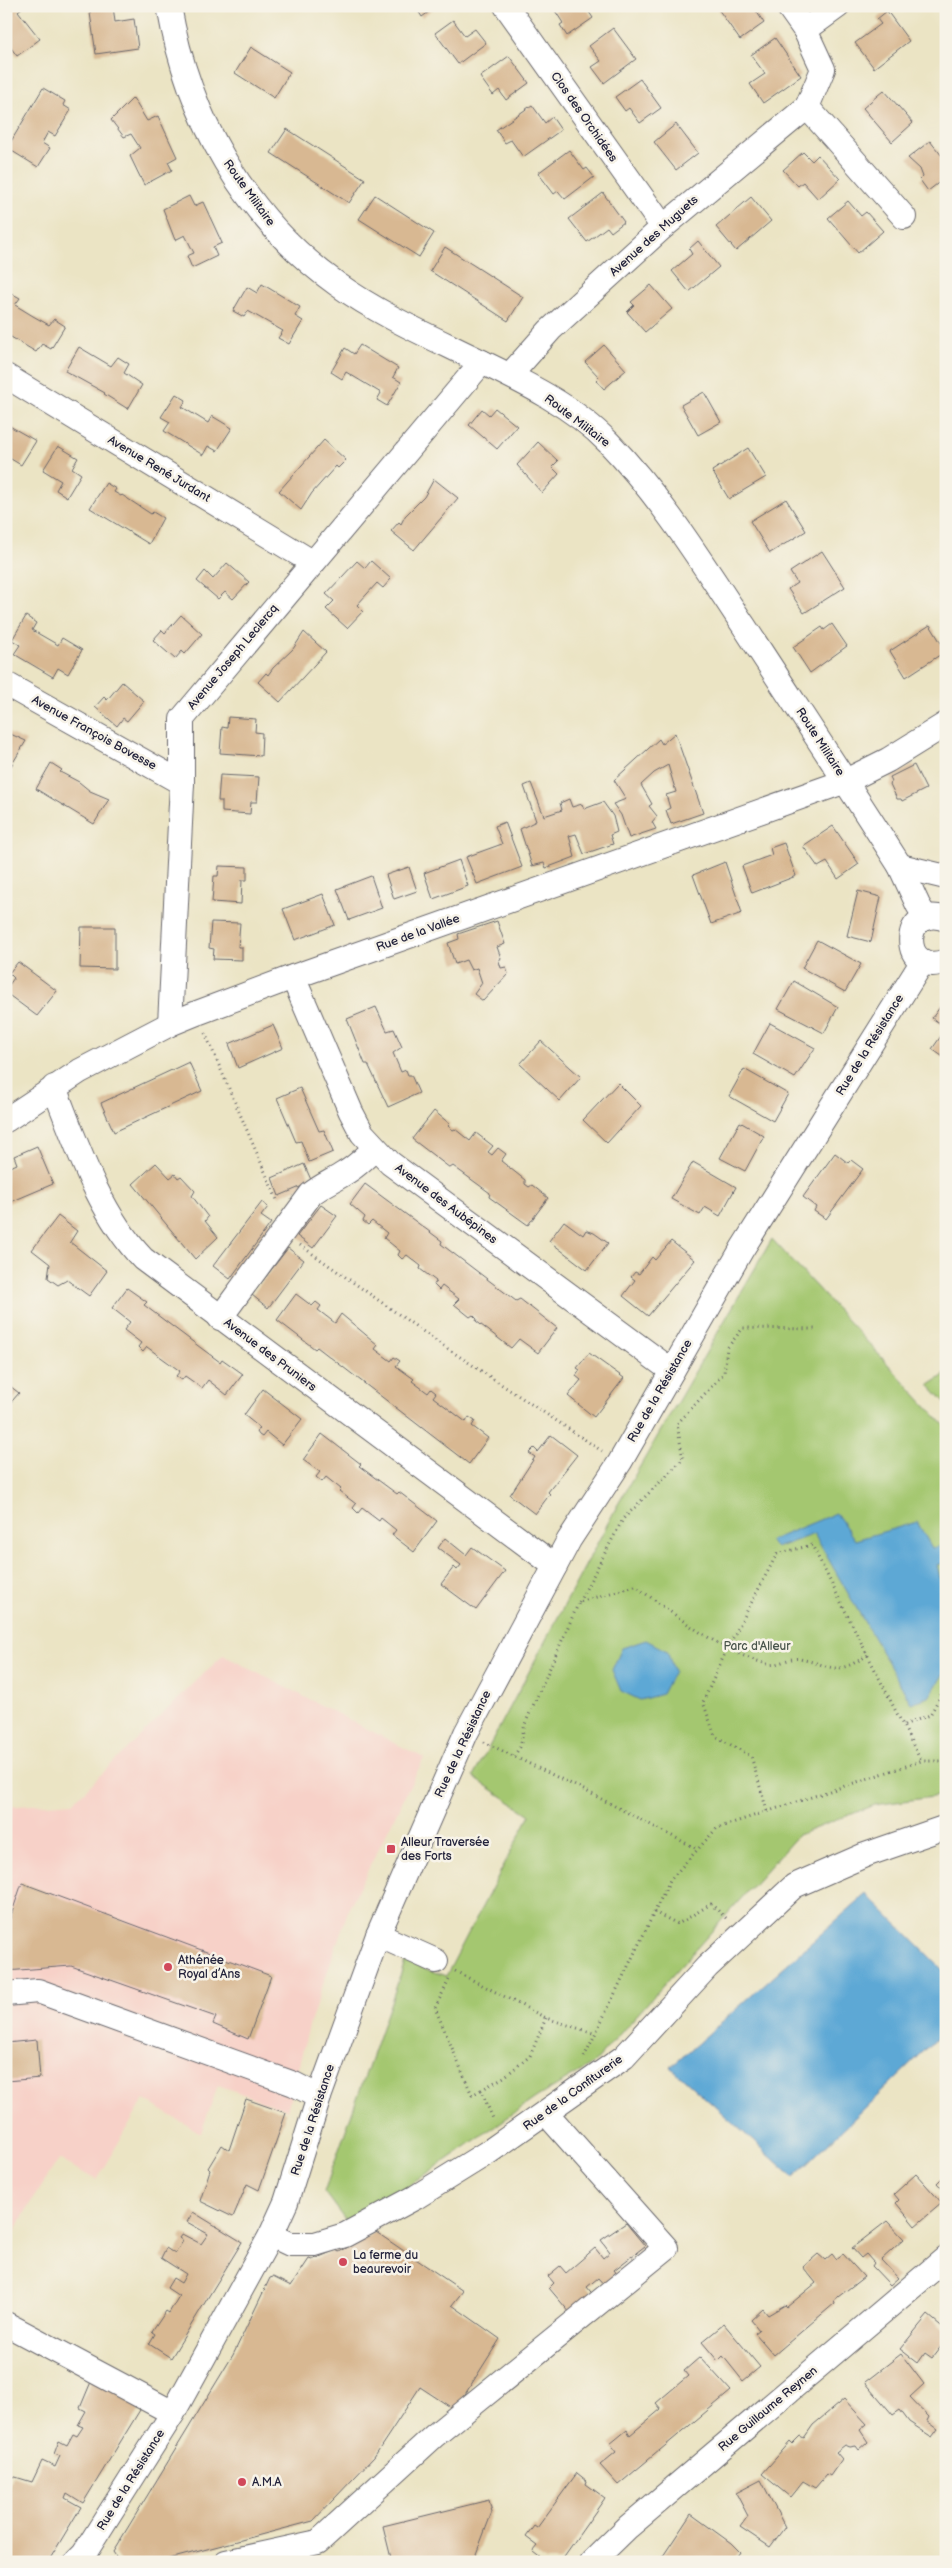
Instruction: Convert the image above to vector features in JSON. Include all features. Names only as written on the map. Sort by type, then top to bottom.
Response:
[{"type":"street","name":"Route Militaire","points":[[169,6],[178,46],[202,118],[217,150],[264,217],[287,242],[337,284],[387,316],[510,375],[561,405],[606,440],[653,491],[846,781],[900,866],[918,905],[936,918]]},
{"type":"street","name":"Clos des Orchidées","points":[[506,6],[663,227]]},
{"type":"street","name":"Avenue des Muguets","points":[[510,375],[550,330],[663,227],[806,107],[823,69],[805,30],[788,6]]},
{"type":"street","points":[[805,30],[838,6]]},
{"type":"street","points":[[806,107],[904,217]]},
{"type":"street","name":"Avenue Joseph Leclercq","points":[[170,1024],[182,783],[182,718],[482,362]]},
{"type":"street","name":"Avenue René Jurdant","points":[[6,376],[312,562]]},
{"type":"street","name":"Avenue François Bovesse","points":[[6,684],[182,783]]},
{"type":"street","name":"Rue de la Vallée","points":[[6,1120],[54,1087],[170,1024],[293,977],[846,781],[888,760],[946,724]]},
{"type":"street","points":[[900,866],[946,878]]},
{"type":"street","points":[[934,961],[912,950],[911,934],[919,921],[936,918]]},
{"type":"street","name":"Rue de la Résistance","points":[[76,2562],[84,2554],[173,2413],[271,2235],[286,2202],[320,2097],[378,1934],[466,1733],[555,1566],[569,1540],[620,1462],[742,1249],[934,961]]},
{"type":"street","name":"Avenue des Aubépines","points":[[293,977],[351,1112],[362,1133],[375,1148],[390,1163],[672,1371]]},
{"type":"street","name":"Avenue des Pruniers","points":[[54,1087],[93,1180],[125,1241],[157,1272],[555,1566]]},
{"type":"street","points":[[220,1318],[311,1194],[323,1183],[344,1174],[375,1148]]},
{"type":"street","name":"Rue de la Confiturerie","points":[[271,2235],[290,2244],[315,2244],[344,2235],[416,2197],[546,2114],[624,2056],[707,1967],[794,1886],[864,1855],[946,1827]]},
{"type":"street","points":[[378,1934],[436,1962]]},
{"type":"street","points":[[6,1994],[38,1991],[294,2084],[320,2097]]},
{"type":"street","points":[[226,2562],[318,2542],[434,2436],[666,2248],[546,2114]]},
{"type":"street","name":"Rue Guillaume Reynen","points":[[592,2562],[628,2527],[946,2258]]},
{"type":"street","points":[[6,2324],[173,2413]]},
{"type":"path","points":[[197,1013],[295,1241],[445,1347],[620,1462]]},
{"type":"path","points":[[514,1756],[520,1747],[525,1724],[579,1602],[624,1519],[683,1459],[677,1424],[724,1374],[727,1348],[743,1328],[816,1329]]},
{"type":"path","points":[[767,1811],[751,1756],[715,1736],[703,1702],[727,1649],[776,1554],[812,1545],[921,1762]]},
{"type":"path","points":[[579,1602],[634,1586],[727,1649],[769,1665],[798,1658],[830,1668],[850,1666],[868,1655]]},
{"type":"path","points":[[904,1725],[930,1714],[946,1686]]},
{"type":"path","points":[[466,1733],[697,1849]]},
{"type":"path","points":[[583,2058],[670,1880],[716,1828],[921,1762],[946,1761]]},
{"type":"path","points":[[654,1912],[678,1924],[711,1904],[743,1933]]},
{"type":"path","points":[[546,2018],[530,2056],[504,2077],[472,2094],[435,2008],[454,1970],[546,2018],[596,2034]]},
{"type":"path","points":[[481,2090],[503,2142]]},
{"type":"shaded area","name":"Athénée Royal d’Ans","points":[[223,1655],[424,1758],[349,1908],[309,2026],[287,2110],[218,2085],[201,2133],[144,2100],[96,2180],[59,2159],[29,2205],[6,2250],[6,1807],[73,1802]]},
{"type":"green space","name":"Parc d'Alleur","points":[[772,1239],[946,1427],[946,1795],[875,1805],[798,1835],[593,2064],[537,2097],[350,2227],[324,2192],[405,1962],[446,1976],[530,1815],[473,1777],[617,1506]]},
{"type":"green space","points":[[946,1374],[946,1403],[929,1385]]},
{"type":"water","points":[[836,1513],[855,1540],[917,1522],[932,1548],[946,1545],[946,1562],[937,1565],[946,1601],[946,1670],[929,1697],[911,1703],[814,1534],[776,1548],[769,1541]]},
{"type":"water","points":[[646,1640],[667,1651],[674,1671],[662,1694],[640,1700],[621,1691],[612,1670],[622,1648]]},
{"type":"water","points":[[866,1894],[946,1973],[946,2030],[793,2177],[671,2067]]},
{"type":"building","points":[[6,6],[24,6],[18,11],[40,39],[17,56],[6,41]]},
{"type":"building","points":[[89,6],[113,6],[115,22],[134,19],[138,48],[96,54]]},
{"type":"building","points":[[415,6],[437,6],[422,17]]},
{"type":"building","points":[[552,6],[585,6],[593,18],[567,36],[560,25],[563,23]]},
{"type":"building","points":[[716,6],[753,6],[764,23],[740,40]]},
{"type":"building","points":[[887,11],[909,41],[874,68],[855,43],[881,24],[877,19]]},
{"type":"building","points":[[453,20],[465,36],[475,29],[486,43],[458,64],[435,33]]},
{"type":"building","points":[[613,28],[636,59],[604,83],[592,67],[601,61],[589,46]]},
{"type":"building","points":[[775,38],[801,76],[763,103],[750,84],[765,74],[751,55]]},
{"type":"building","points":[[251,47],[290,72],[274,98],[235,73]]},
{"type":"building","points":[[509,56],[529,83],[506,100],[499,90],[493,95],[480,77]]},
{"type":"building","points":[[640,79],[661,108],[640,123],[629,108],[625,111],[615,97]]},
{"type":"building","points":[[43,88],[65,101],[63,105],[71,110],[55,136],[48,132],[42,143],[50,148],[38,167],[7,148]]},
{"type":"building","points":[[884,90],[913,123],[892,142],[863,108]]},
{"type":"building","points":[[133,98],[147,121],[158,116],[177,157],[168,162],[172,170],[144,185],[130,156],[140,148],[131,134],[124,137],[111,120]]},
{"type":"building","points":[[532,105],[545,123],[552,117],[561,130],[523,157],[511,140],[505,143],[496,130]]},
{"type":"building","points":[[676,124],[698,153],[676,170],[654,142]]},
{"type":"building","points":[[287,129],[365,179],[349,203],[271,153]]},
{"type":"building","points":[[930,141],[946,161],[946,177],[928,191],[920,180],[923,177],[920,169],[908,158]]},
{"type":"building","points":[[569,150],[584,170],[587,168],[594,177],[565,199],[558,191],[554,194],[538,173]]},
{"type":"building","points":[[803,152],[812,161],[818,155],[840,179],[818,199],[803,182],[798,186],[783,170]]},
{"type":"building","points":[[603,193],[624,222],[611,232],[607,227],[587,242],[569,219]]},
{"type":"building","points":[[375,195],[434,233],[419,257],[359,219]]},
{"type":"building","points":[[189,196],[194,206],[203,202],[222,243],[213,247],[217,256],[192,268],[187,256],[194,253],[185,235],[175,240],[163,209]]},
{"type":"building","points":[[751,197],[771,221],[736,251],[716,227]]},
{"type":"building","points":[[848,201],[861,216],[866,212],[883,231],[858,253],[828,218]]},
{"type":"building","points":[[698,241],[719,267],[689,292],[672,271],[692,254],[689,249]]},
{"type":"building","points":[[445,247],[523,297],[508,321],[430,271]]},
{"type":"building","points":[[262,284],[300,307],[295,316],[303,321],[289,344],[278,338],[283,331],[248,311],[244,317],[233,311],[247,287],[257,293]]},
{"type":"building","points":[[651,285],[672,309],[645,332],[627,312],[634,305],[631,302]]},
{"type":"building","points":[[9,292],[20,298],[15,305],[33,316],[49,325],[54,319],[65,326],[51,349],[42,344],[36,352],[6,334],[6,296]]},
{"type":"building","points":[[360,345],[398,368],[393,377],[401,382],[387,406],[377,400],[381,393],[346,372],[342,379],[331,372],[345,348],[354,354]]},
{"type":"building","points":[[604,345],[626,370],[604,389],[596,380],[599,377],[585,362]]},
{"type":"building","points":[[79,347],[111,366],[118,357],[129,364],[124,373],[142,385],[128,409],[105,393],[65,371]]},
{"type":"building","points":[[704,392],[721,422],[698,435],[681,405]]},
{"type":"building","points":[[176,394],[186,400],[182,407],[208,423],[212,416],[232,428],[217,451],[208,446],[203,455],[164,431],[170,422],[161,417]]},
{"type":"building","points":[[495,408],[517,426],[497,449],[469,425],[482,409],[489,415]]},
{"type":"building","points":[[6,424],[36,441],[21,465],[6,456]]},
{"type":"building","points":[[324,440],[346,460],[338,468],[336,466],[312,493],[301,510],[279,491]]},
{"type":"building","points":[[538,442],[558,461],[552,467],[559,474],[542,493],[517,465]]},
{"type":"building","points":[[58,446],[78,458],[72,468],[81,474],[67,497],[56,490],[61,481],[43,470]]},
{"type":"building","points":[[748,448],[766,477],[729,499],[712,471]]},
{"type":"building","points":[[434,479],[458,498],[414,550],[391,531],[399,522],[401,524],[405,516],[424,497]]},
{"type":"building","points":[[106,483],[116,489],[114,492],[122,495],[151,514],[153,512],[163,518],[149,544],[90,508]]},
{"type":"building","points":[[786,499],[806,531],[770,553],[750,521]]},
{"type":"building","points":[[822,551],[845,587],[804,613],[788,589],[797,583],[790,572]]},
{"type":"building","points":[[357,561],[365,568],[371,561],[391,579],[383,588],[377,583],[357,605],[363,611],[347,628],[326,609],[334,601],[326,594]]},
{"type":"building","points":[[227,563],[249,582],[233,599],[225,592],[218,599],[197,581],[205,571],[213,579]]},
{"type":"building","points":[[181,615],[202,634],[185,654],[182,651],[175,659],[153,640],[162,630],[165,633]]},
{"type":"building","points":[[26,616],[36,623],[32,630],[58,645],[62,638],[82,650],[68,674],[58,668],[53,677],[14,654],[20,645],[12,640]]},
{"type":"building","points":[[832,624],[847,646],[810,673],[793,647],[822,627],[824,630]]},
{"type":"building","points":[[930,625],[946,651],[906,677],[890,651]]},
{"type":"building","points":[[304,632],[326,652],[280,702],[258,682],[266,673],[268,675],[293,649]]},
{"type":"building","points":[[122,682],[144,701],[127,721],[123,718],[117,726],[95,707],[104,697],[107,700]]},
{"type":"building","points":[[228,717],[256,719],[255,732],[262,733],[261,756],[220,753],[222,727],[227,728]]},
{"type":"building","points":[[6,732],[26,741],[11,766],[6,763]]},
{"type":"building","points":[[675,733],[703,813],[671,824],[666,810],[670,808],[666,795],[676,792],[668,765],[654,773],[641,785],[652,804],[649,806],[657,816],[652,822],[656,829],[629,838],[621,815],[613,804],[626,799],[614,780],[659,739],[662,744]]},
{"type":"building","points":[[51,763],[62,770],[60,772],[79,782],[90,791],[109,799],[94,824],[36,789]]},
{"type":"building","points":[[914,765],[926,789],[902,801],[897,799],[890,784],[892,781],[890,777]]},
{"type":"building","points":[[220,775],[259,777],[257,802],[251,802],[250,814],[222,812],[222,801],[218,801]]},
{"type":"building","points":[[531,783],[544,816],[562,810],[560,803],[569,799],[572,807],[582,804],[584,809],[603,802],[613,816],[617,832],[610,835],[613,844],[584,854],[576,834],[569,836],[575,857],[546,868],[544,863],[532,866],[520,829],[536,821],[524,786]]},
{"type":"building","points":[[505,822],[522,867],[477,884],[466,857],[502,844],[495,826]]},
{"type":"building","points":[[833,826],[859,864],[838,879],[827,862],[818,867],[803,846]]},
{"type":"building","points":[[784,843],[796,876],[752,893],[742,866],[772,855],[770,848]]},
{"type":"building","points":[[459,860],[468,886],[433,899],[424,873]]},
{"type":"building","points":[[725,862],[742,913],[711,924],[693,875]]},
{"type":"building","points":[[219,866],[247,867],[247,880],[242,880],[241,904],[212,902],[214,876],[218,876]]},
{"type":"building","points":[[409,867],[417,891],[394,899],[386,875]]},
{"type":"building","points":[[371,876],[382,908],[349,920],[337,889]]},
{"type":"building","points":[[858,891],[881,897],[871,942],[847,936]]},
{"type":"building","points":[[323,894],[335,925],[295,940],[283,909]]},
{"type":"building","points":[[497,921],[505,944],[497,947],[501,958],[499,961],[501,968],[506,967],[508,974],[483,1001],[474,994],[482,983],[477,968],[471,970],[466,960],[455,964],[448,943],[459,939],[458,934]]},
{"type":"building","points":[[211,922],[240,923],[238,947],[242,947],[242,960],[213,959],[214,949],[209,948]]},
{"type":"building","points":[[81,927],[115,927],[115,969],[80,968]]},
{"type":"building","points":[[817,940],[861,964],[845,992],[802,968]]},
{"type":"building","points":[[18,962],[57,991],[37,1016],[6,993],[6,989],[14,978],[9,973]]},
{"type":"building","points":[[794,981],[838,1007],[824,1033],[778,1009]]},
{"type":"building","points":[[946,999],[946,1025],[945,1027],[932,1018]]},
{"type":"building","points":[[376,1007],[387,1031],[394,1029],[402,1047],[393,1053],[401,1072],[406,1070],[408,1075],[411,1075],[419,1093],[388,1107],[368,1064],[365,1064],[347,1019]]},
{"type":"building","points":[[770,1023],[815,1048],[795,1078],[753,1054]]},
{"type":"building","points":[[273,1025],[283,1048],[238,1068],[229,1044]]},
{"type":"building","points":[[946,1029],[946,1059],[932,1049]]},
{"type":"building","points":[[541,1041],[581,1077],[560,1101],[520,1064]]},
{"type":"building","points":[[189,1062],[202,1091],[114,1132],[101,1103]]},
{"type":"building","points":[[744,1069],[788,1094],[773,1121],[729,1096]]},
{"type":"building","points":[[618,1083],[641,1106],[607,1143],[583,1120]]},
{"type":"building","points":[[300,1088],[319,1131],[324,1130],[333,1152],[309,1162],[301,1141],[296,1142],[277,1098]]},
{"type":"building","points":[[434,1111],[450,1124],[448,1126],[470,1141],[476,1133],[493,1146],[488,1152],[492,1155],[498,1148],[506,1154],[501,1161],[525,1180],[525,1184],[529,1187],[532,1185],[548,1198],[528,1225],[489,1197],[490,1193],[453,1166],[450,1168],[412,1139]]},
{"type":"building","points":[[740,1122],[764,1136],[745,1171],[720,1158]]},
{"type":"building","points":[[37,1146],[53,1184],[6,1204],[6,1169],[17,1164],[14,1156]]},
{"type":"building","points":[[835,1153],[848,1163],[851,1160],[863,1169],[826,1219],[814,1211],[816,1207],[803,1197]]},
{"type":"building","points":[[693,1162],[736,1187],[720,1216],[705,1207],[700,1215],[671,1199]]},
{"type":"building","points":[[156,1163],[170,1178],[175,1174],[178,1178],[181,1176],[195,1191],[192,1196],[208,1217],[205,1221],[218,1237],[195,1259],[133,1184]]},
{"type":"building","points":[[304,1164],[312,1182],[279,1196],[272,1178]]},
{"type":"building","points":[[365,1184],[442,1241],[441,1244],[516,1301],[520,1299],[557,1328],[538,1353],[519,1339],[511,1348],[476,1321],[477,1319],[473,1315],[470,1317],[454,1304],[459,1299],[442,1286],[439,1290],[434,1285],[436,1281],[420,1269],[421,1266],[407,1255],[402,1259],[398,1255],[400,1251],[384,1238],[387,1233],[372,1221],[368,1225],[363,1221],[365,1217],[350,1204]]},
{"type":"building","points":[[262,1202],[268,1207],[261,1216],[271,1223],[230,1279],[213,1266]]},
{"type":"building","points":[[321,1205],[337,1216],[313,1248],[297,1236]]},
{"type":"building","points":[[58,1216],[77,1231],[70,1242],[107,1271],[89,1296],[67,1280],[58,1285],[48,1278],[50,1264],[32,1250]]},
{"type":"building","points":[[564,1221],[583,1235],[586,1230],[608,1243],[587,1270],[549,1241]]},
{"type":"building","points":[[671,1241],[695,1260],[648,1316],[623,1296],[635,1280],[631,1277],[635,1272],[639,1274],[652,1257],[655,1260]]},
{"type":"building","points":[[288,1248],[304,1260],[268,1308],[252,1295]]},
{"type":"building","points":[[127,1288],[147,1302],[144,1305],[201,1348],[220,1362],[222,1359],[243,1374],[227,1395],[208,1380],[202,1388],[185,1376],[182,1380],[176,1376],[180,1371],[147,1347],[143,1352],[138,1347],[141,1343],[124,1330],[130,1322],[112,1308]]},
{"type":"building","points":[[296,1294],[312,1306],[316,1302],[321,1306],[318,1310],[335,1323],[341,1314],[378,1345],[375,1349],[391,1361],[394,1357],[400,1361],[396,1366],[414,1379],[412,1381],[428,1393],[431,1389],[436,1393],[433,1397],[466,1422],[469,1417],[475,1421],[472,1426],[488,1438],[469,1464],[317,1347],[315,1349],[277,1320]]},
{"type":"building","points":[[589,1353],[624,1378],[594,1417],[568,1396],[581,1380],[576,1376],[580,1370],[577,1368]]},
{"type":"building","points":[[6,1383],[19,1393],[6,1408]]},
{"type":"building","points":[[263,1389],[302,1419],[282,1445],[266,1432],[262,1437],[259,1435],[257,1432],[260,1428],[244,1415]]},
{"type":"building","points":[[322,1434],[361,1464],[359,1466],[397,1494],[399,1492],[437,1521],[414,1552],[392,1535],[396,1530],[381,1518],[379,1521],[362,1508],[358,1513],[353,1508],[356,1504],[339,1491],[341,1489],[326,1477],[322,1482],[316,1477],[320,1472],[303,1460]]},
{"type":"building","points":[[551,1435],[577,1455],[548,1492],[550,1494],[535,1514],[510,1495],[535,1457],[529,1453],[534,1448],[538,1452]]},
{"type":"building","points":[[445,1538],[466,1555],[472,1547],[505,1571],[476,1610],[441,1584],[454,1567],[457,1570],[461,1565],[438,1548]]},
{"type":"building","points":[[22,1883],[271,1976],[248,2039],[213,2024],[216,2017],[71,1966],[6,1971],[6,1930]]},
{"type":"building","points":[[37,2040],[40,2078],[6,2081],[6,2043]]},
{"type":"building","points":[[246,2099],[286,2113],[259,2190],[247,2184],[233,2217],[200,2201],[210,2170],[208,2168],[222,2145],[229,2150]]},
{"type":"building","points":[[916,2174],[942,2203],[915,2226],[896,2203],[899,2200],[894,2194]]},
{"type":"building","points":[[946,2174],[946,2193],[937,2183]]},
{"type":"building","points":[[193,2212],[242,2242],[171,2358],[149,2344],[155,2334],[152,2332],[166,2311],[169,2313],[179,2296],[167,2288],[173,2278],[181,2283],[186,2274],[161,2258],[166,2248],[175,2254],[183,2241],[179,2238],[182,2234],[201,2244],[208,2234],[187,2222]]},
{"type":"building","points":[[887,2221],[904,2239],[881,2260],[898,2278],[890,2285],[872,2266],[874,2263],[866,2254],[861,2258],[852,2248]]},
{"type":"building","points":[[626,2223],[645,2246],[614,2270],[618,2275],[605,2286],[598,2278],[587,2287],[594,2296],[571,2314],[549,2288],[554,2283],[548,2276],[560,2266],[566,2273],[595,2248],[603,2258],[610,2252],[601,2240]]},
{"type":"building","points":[[376,2232],[463,2291],[452,2305],[500,2339],[455,2410],[420,2387],[374,2457],[313,2521],[158,2562],[120,2562],[113,2552],[233,2355],[270,2278],[273,2277],[291,2286],[309,2259],[312,2260],[336,2250],[339,2252]]},
{"type":"building","points":[[818,2254],[825,2260],[832,2254],[836,2259],[843,2254],[864,2277],[834,2300],[835,2303],[774,2355],[755,2333],[759,2330],[751,2320],[763,2309],[768,2315],[785,2305],[787,2307],[816,2283],[803,2267]]},
{"type":"building","points":[[928,2315],[946,2330],[946,2340],[932,2358],[925,2353],[918,2363],[900,2349]]},
{"type":"building","points":[[724,2324],[760,2367],[743,2381],[723,2356],[718,2361],[702,2342]]},
{"type":"building","points":[[901,2354],[924,2384],[910,2397],[929,2417],[927,2421],[938,2429],[932,2437],[909,2422],[900,2410],[893,2415],[865,2382]]},
{"type":"building","points":[[700,2357],[731,2391],[618,2485],[600,2465],[616,2452],[610,2444],[627,2430],[630,2435],[661,2409],[656,2403],[688,2376],[684,2371]]},
{"type":"building","points":[[93,2377],[143,2405],[83,2503],[67,2493],[65,2498],[81,2507],[48,2562],[6,2562],[6,2493],[12,2476],[32,2482],[42,2461],[55,2467],[60,2456],[54,2454],[59,2441],[67,2445],[73,2434],[77,2436],[83,2427],[78,2425],[86,2411],[80,2408]]},
{"type":"building","points":[[844,2399],[867,2424],[860,2430],[868,2442],[859,2450],[856,2446],[850,2447],[845,2445],[836,2452],[842,2459],[830,2476],[827,2474],[815,2488],[803,2481],[790,2497],[762,2474],[790,2442],[792,2444],[800,2436],[804,2438],[813,2425]]},
{"type":"building","points":[[577,2473],[587,2481],[586,2484],[605,2498],[560,2562],[546,2562],[533,2552],[538,2546],[526,2537],[534,2526],[537,2528]]},
{"type":"building","points":[[761,2480],[785,2527],[770,2547],[740,2527],[748,2516],[736,2493]]},
{"type":"building","points":[[489,2500],[492,2512],[473,2562],[392,2562],[383,2526]]},
{"type":"building","points":[[691,2514],[731,2543],[740,2552],[733,2562],[659,2562]]},
{"type":"place","name":"Alleur Traversée des Forts","points":[[391,1849]]},
{"type":"place","name":"Athénée Royal d’Ans","points":[[168,1967]]},
{"type":"place","name":"La ferme du beaurevoir","points":[[343,2262]]},
{"type":"place","name":"A.M.A","points":[[242,2482]]}]
